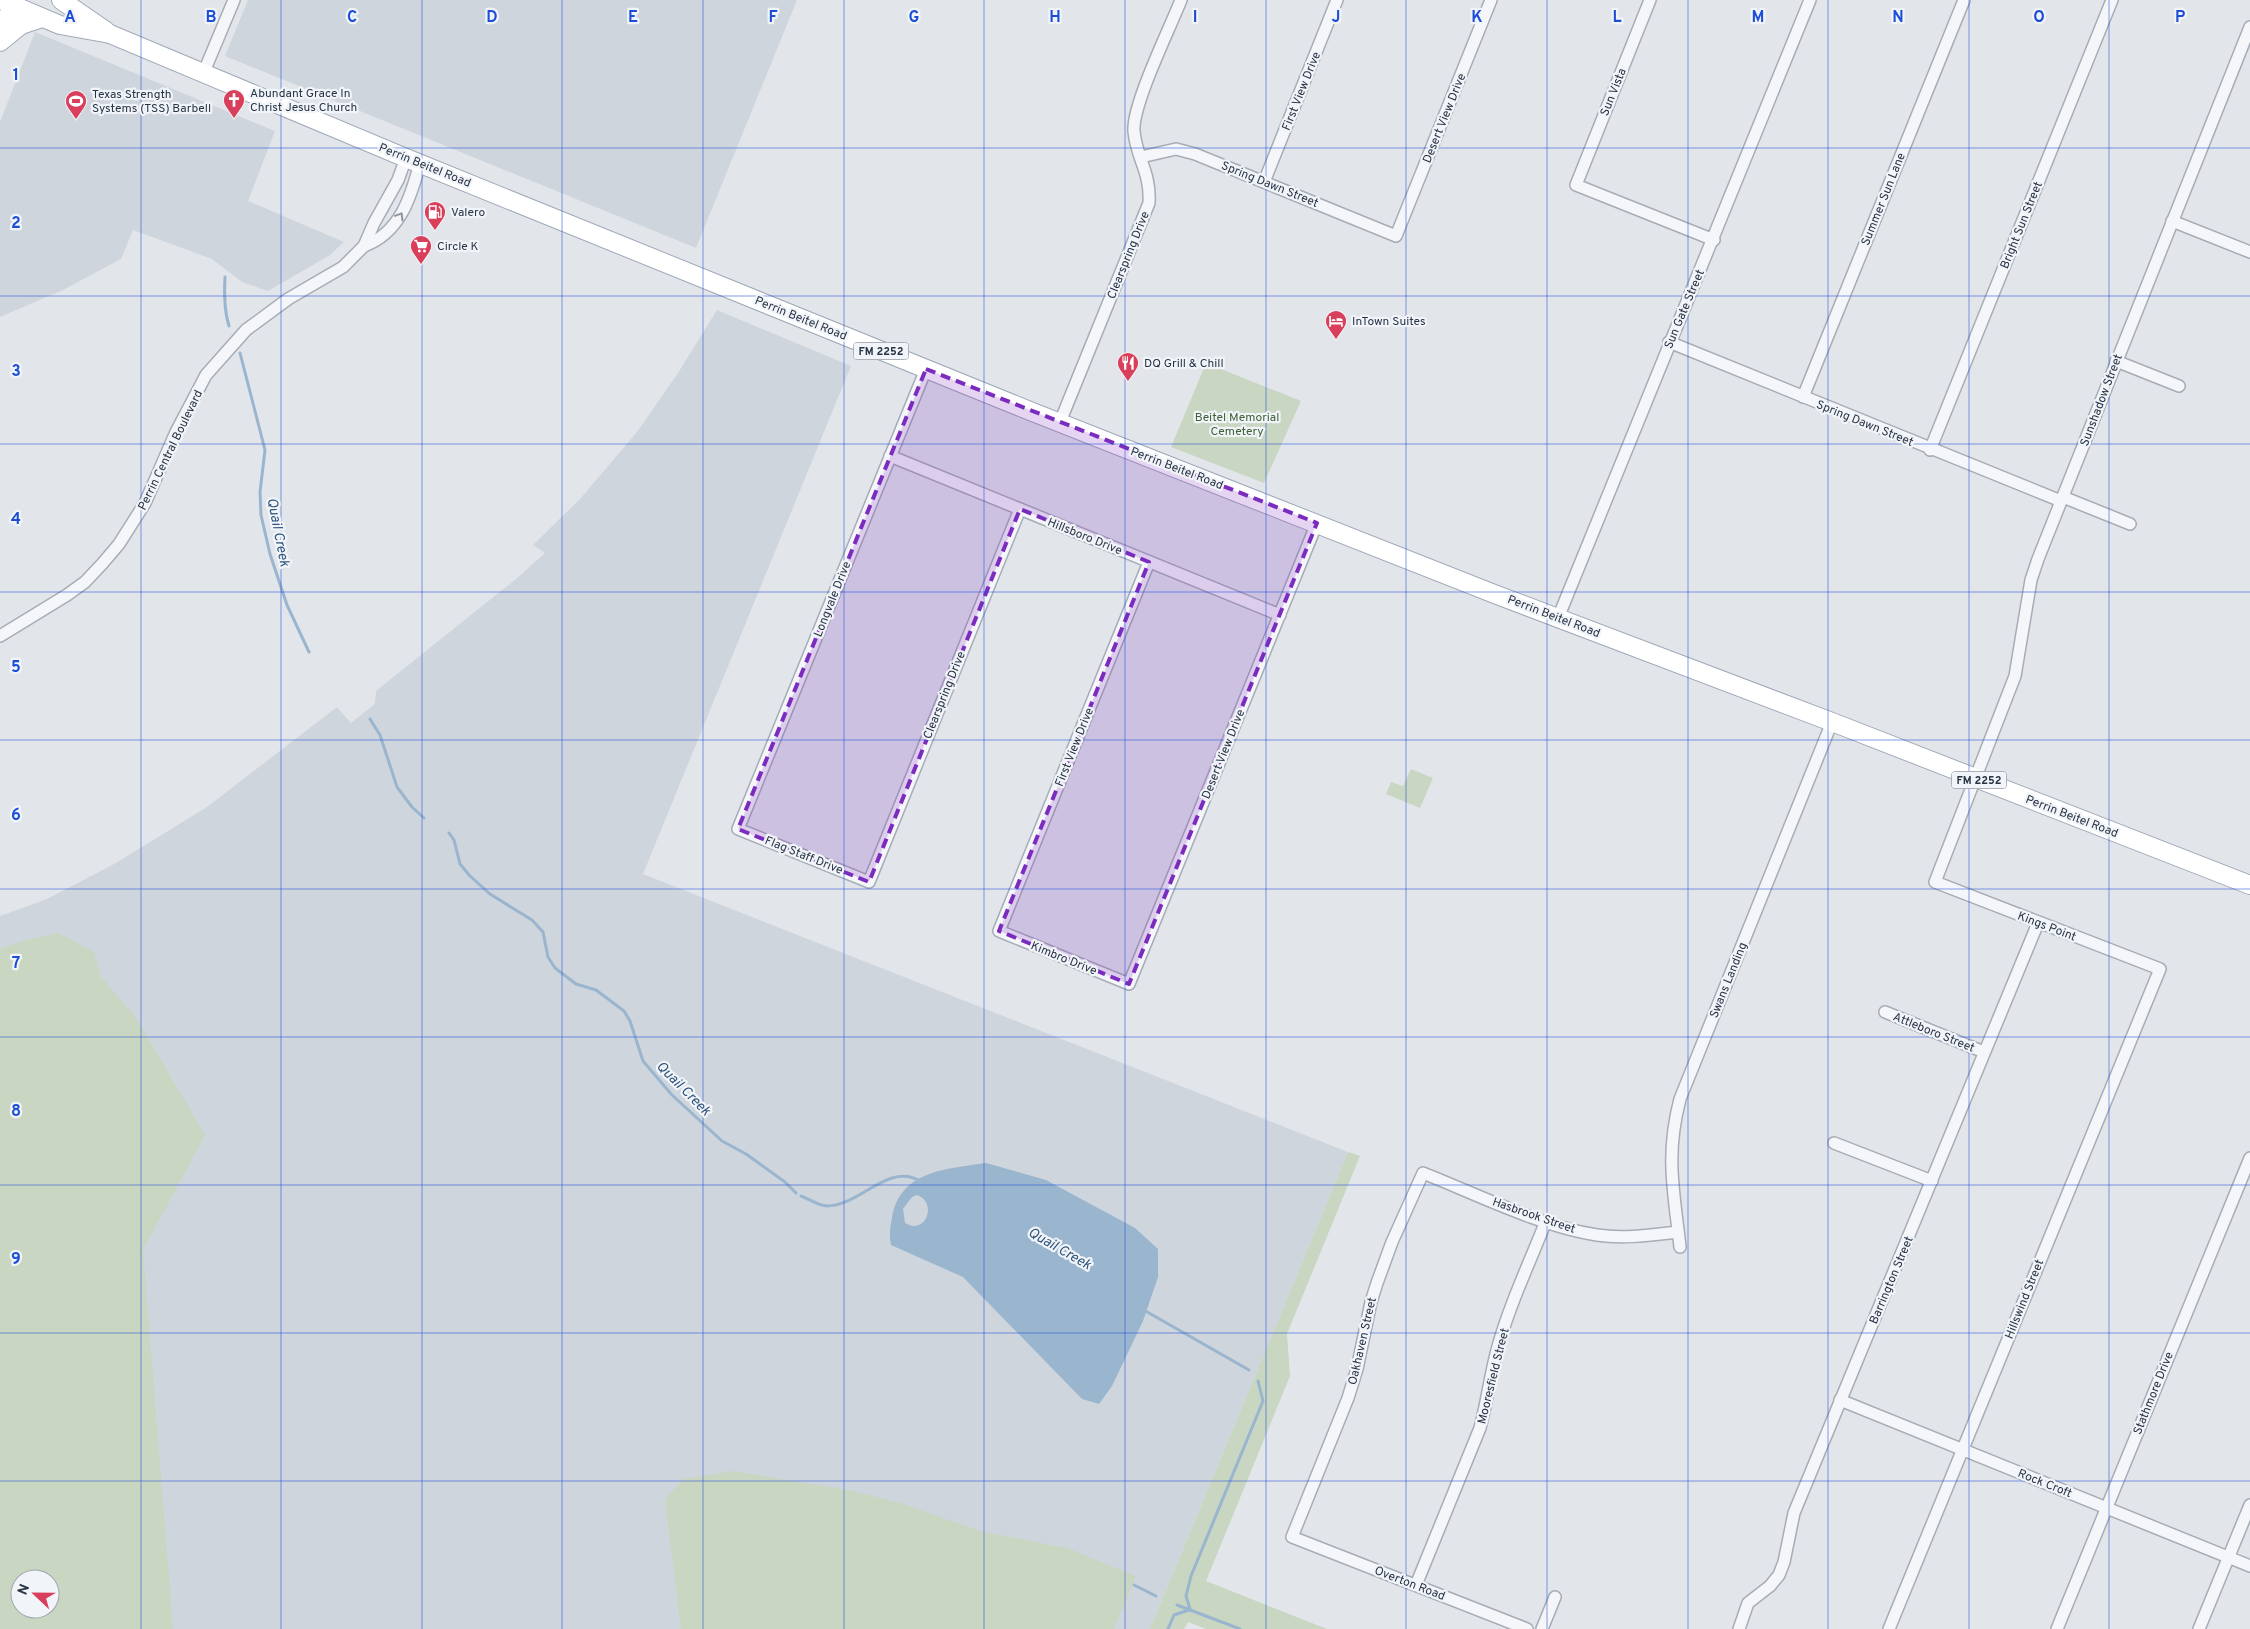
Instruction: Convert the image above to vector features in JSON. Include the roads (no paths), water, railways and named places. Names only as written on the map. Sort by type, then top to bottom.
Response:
[{"type":"highway","points":[[0,41],[10,2]]},
{"type":"main road","name":"Perrin Beitel Road","points":[[65,1],[110,34]]},
{"type":"main road","name":"Perrin Beitel Road","points":[[10,2],[60,25],[110,34],[926,369],[1558,618],[1832,722],[2250,885]]},
{"type":"main road","points":[[0,41],[17,27],[28,21],[42,18]]},
{"type":"street","points":[[204,74],[234,0]]},
{"type":"street","name":"Clearspring Drive","points":[[1060,422],[1145,215],[1150,189],[1136,144],[1134,129],[1139,105],[1181,0]]},
{"type":"street","name":"First View Drive","points":[[1264,182],[1337,0]]},
{"type":"street","name":"Desert View Drive","points":[[1396,236],[1491,0]]},
{"type":"street","name":"Sun Vista","points":[[1650,0],[1576,185],[1714,240]]},
{"type":"street","name":"Sun Gate Street","points":[[1558,618],[1669,342],[1714,240],[1810,0]]},
{"type":"street","name":"Summer Sun Lane","points":[[1803,398],[1964,0]]},
{"type":"street","name":"Bright Sun Street","points":[[1930,450],[2112,0]]},
{"type":"street","name":"Sunshadow Street","points":[[1934,882],[2016,676],[2031,580],[2116,360],[2250,27]]},
{"type":"street","name":"Spring Dawn Street","points":[[1141,157],[1176,149],[1195,154],[1396,236]]},
{"type":"street","name":"Perrin Central Boulevard","points":[[364,246],[374,223],[398,180],[413,160]]},
{"type":"street","name":"Perrin Central Boulevard","points":[[0,636],[85,582],[119,544],[145,503],[176,432],[206,375],[246,330],[267,313],[342,267],[364,246],[388,233],[414,187],[413,160]]},
{"type":"street","points":[[2172,221],[2250,252]]},
{"type":"street","name":"Spring Dawn Street","points":[[1669,342],[1930,450],[2130,524]]},
{"type":"street","points":[[2116,360],[2179,386]]},
{"type":"street","name":"Longvale Drive","points":[[738,829],[926,369]]},
{"type":"street","name":"Hillsboro Drive","points":[[890,456],[1280,615]]},
{"type":"street","name":"Clearspring Drive","points":[[869,882],[1020,510]]},
{"type":"street","name":"Desert View Drive","points":[[1129,984],[1317,523]]},
{"type":"street","name":"First View Drive","points":[[999,931],[1149,562]]},
{"type":"street","name":"Swans Landing","points":[[1680,1248],[1670,1162],[1674,1120],[1680,1099],[1832,722]]},
{"type":"street","name":"Flag Staff Drive","points":[[738,829],[869,882]]},
{"type":"street","name":"Kings Point","points":[[1934,882],[2160,969]]},
{"type":"street","name":"Barrington Street","points":[[1739,1629],[1748,1603],[1770,1586],[1784,1562],[1794,1513],[2038,923]]},
{"type":"street","name":"Kimbro Drive","points":[[999,931],[1129,984]]},
{"type":"street","name":"Hillswind Street","points":[[1889,1629],[2160,969]]},
{"type":"street","name":"Attleboro Street","points":[[1885,1012],[1984,1052]]},
{"type":"street","points":[[1834,1142],[1932,1181]]},
{"type":"street","name":"Stathmore Drive","points":[[2057,1629],[2250,1158]]},
{"type":"street","name":"Hasbrook Street","points":[[1423,1173],[1546,1221],[1598,1235],[1643,1236],[1678,1232]]},
{"type":"street","name":"Oakhaven Street","points":[[1292,1537],[1348,1398],[1357,1369],[1371,1302],[1383,1266],[1423,1173]]},
{"type":"street","name":"Mooresfield Street","points":[[1416,1585],[1480,1428],[1486,1408],[1496,1351],[1546,1221]]},
{"type":"street","name":"Rock Croft","points":[[1840,1400],[2250,1566]]},
{"type":"street","points":[[2199,1629],[2250,1505]]},
{"type":"street","name":"Overton Road","points":[[1292,1537],[1527,1629]]},
{"type":"street","points":[[1542,1629],[1555,1597]]},
{"type":"water","points":[[986,1163],[1046,1180],[1135,1228],[1158,1249],[1158,1277],[1143,1321],[1112,1386],[1099,1404],[1082,1399],[963,1277],[891,1245],[890,1232],[897,1202],[905,1190],[915,1181],[941,1170]],"holes":[[[917,1195],[927,1204],[928,1210],[924,1222],[912,1226],[905,1223],[903,1209],[912,1197]]]},
{"type":"waterway","name":"Quail Creek","points":[[225,277],[225,302],[229,326]]},
{"type":"waterway","name":"Quail Creek","points":[[240,353],[265,450],[260,492],[261,515],[270,554],[287,605],[309,652]]},
{"type":"waterway","name":"Quail Creek","points":[[370,719],[380,735],[397,787],[412,807],[424,818]]},
{"type":"waterway","name":"Quail Creek","points":[[449,833],[454,840],[460,864],[470,876],[490,894],[532,920],[543,932],[548,957],[555,968],[576,984],[596,990],[624,1011],[630,1021],[643,1061],[672,1095],[722,1141],[746,1154],[785,1182],[796,1193]]},
{"type":"waterway","name":"Quail Creek","points":[[801,1196],[817,1204],[827,1206],[839,1204],[897,1177],[908,1177],[920,1181]]},
{"type":"waterway","name":"Quail Creek","points":[[1142,1309],[1249,1370]]},
{"type":"waterway","name":"Quail Creek","points":[[1190,1609],[1186,1596],[1191,1576],[1263,1401],[1258,1381]]},
{"type":"waterway","points":[[1134,1585],[1156,1596]]},
{"type":"waterway","name":"Quail Creek","points":[[1177,1605],[1240,1629]]},
{"type":"waterway","points":[[1168,1629],[1174,1615],[1189,1610]]},
{"type":"place","name":"Abundant Grace In Christ Jesus Church","points":[[234,119]]},
{"type":"place","name":"Texas Strength Systems (TSS) Barbell","points":[[76,120]]},
{"type":"place","name":"Valero","points":[[435,231]]},
{"type":"place","name":"Circle K","points":[[421,265]]},
{"type":"place","name":"InTown Suites","points":[[1336,340]]},
{"type":"place","name":"DQ Grill & Chill","points":[[1128,382]]},
{"type":"park label","name":"Beitel Memorial Cemetery","points":[[1237,424]]}]
